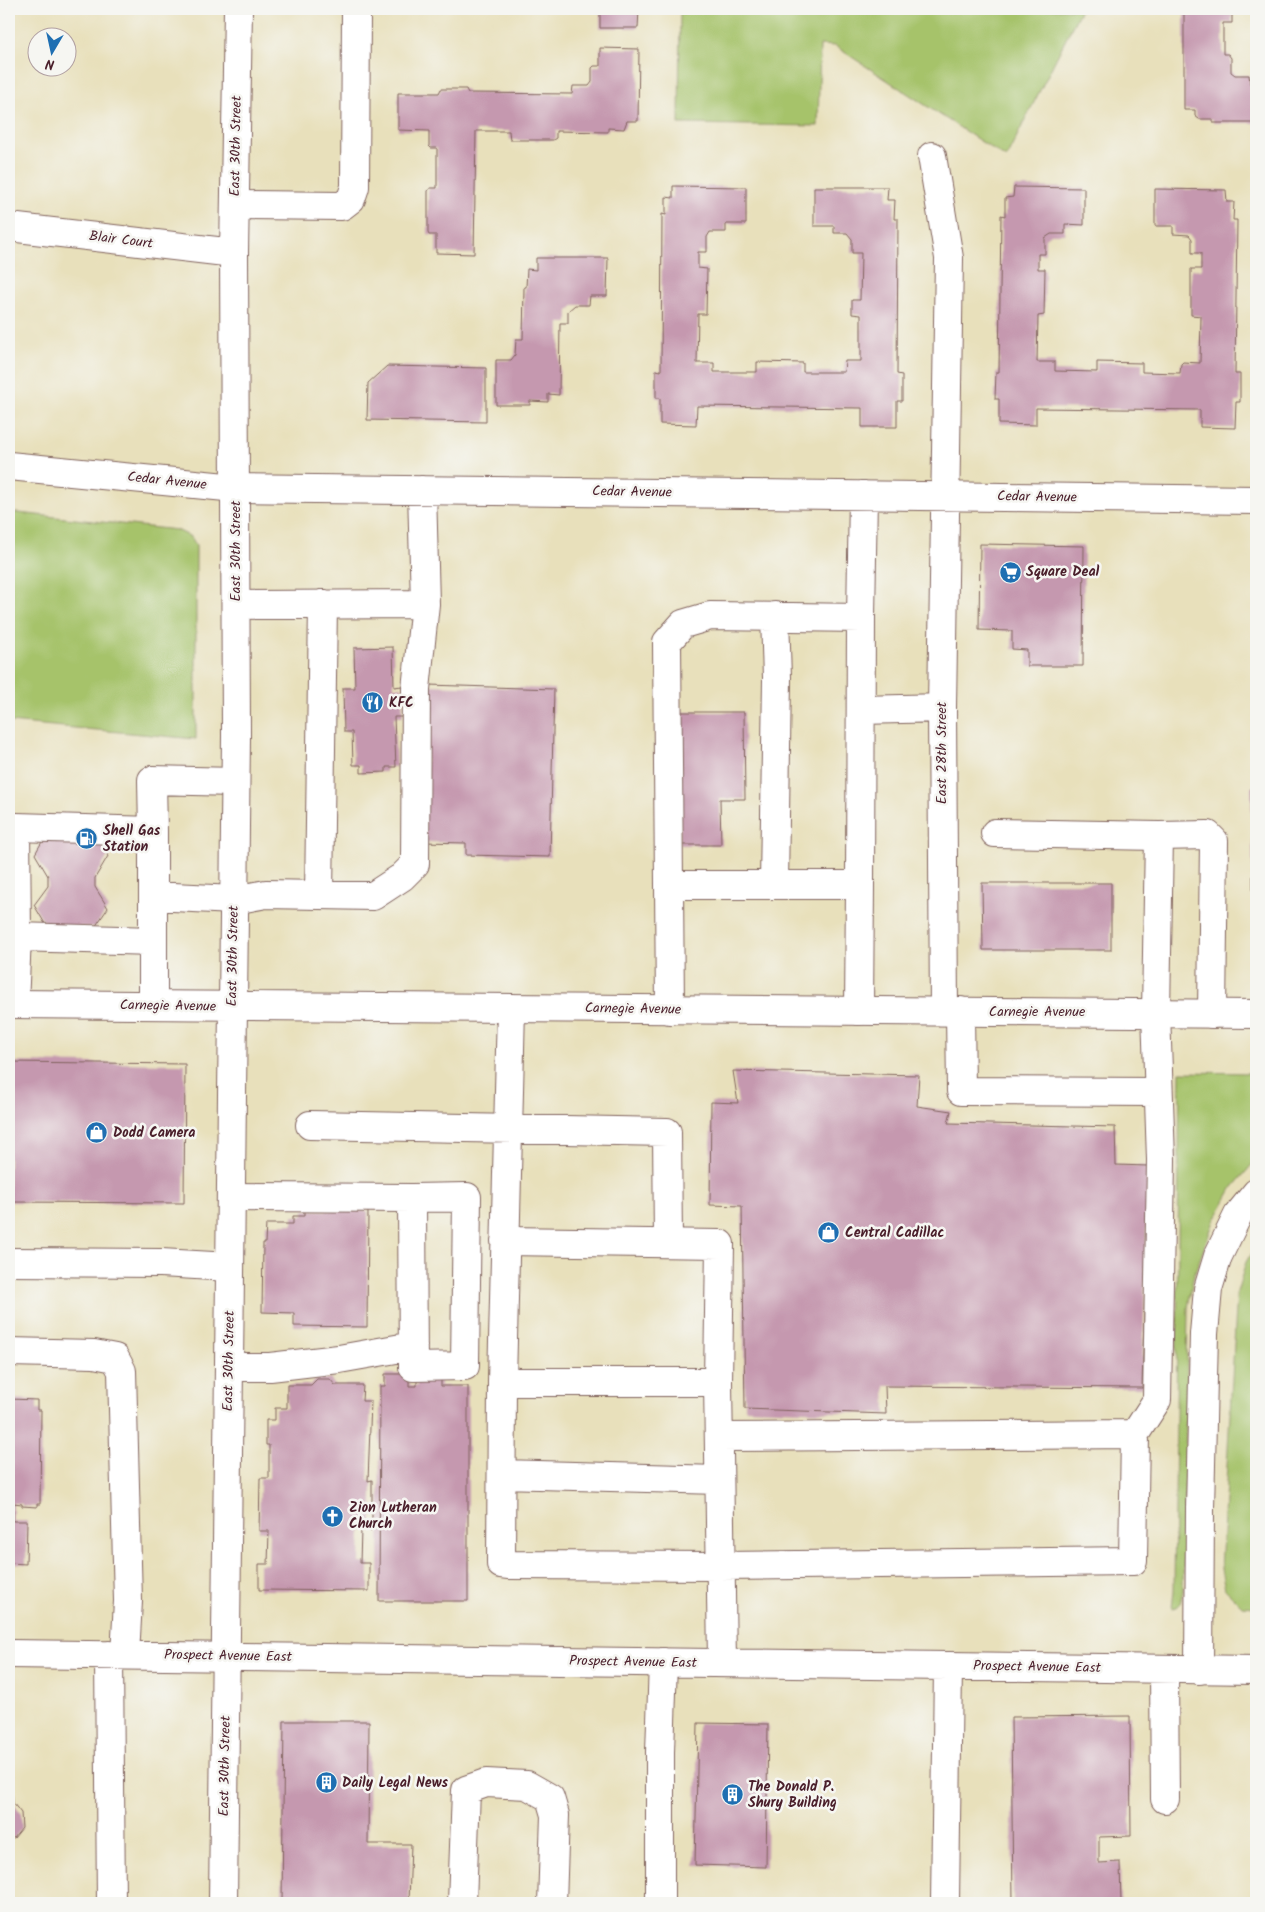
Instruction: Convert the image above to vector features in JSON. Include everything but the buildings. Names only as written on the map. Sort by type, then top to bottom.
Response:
[{"type":"main road","name":"East 30th Street","points":[[223,1903],[236,782],[234,253],[238,9]]},
{"type":"main road","points":[[235,205],[342,206],[351,199],[356,187],[356,9]]},
{"type":"main road","name":"East 28th Street","points":[[932,156],[949,258],[942,708],[952,1011],[962,1091],[1158,1092]]},
{"type":"main road","name":"Blair Court","points":[[9,227],[234,253]]},
{"type":"main road","name":"Cedar Avenue","points":[[9,466],[236,488],[1256,500]]},
{"type":"main road","points":[[152,896],[234,900],[266,894],[373,896],[402,877],[415,864],[416,689],[425,604],[422,490]]},
{"type":"main road","points":[[859,1011],[860,618],[863,495]]},
{"type":"main road","points":[[319,895],[324,604]]},
{"type":"main road","points":[[236,605],[425,604]]},
{"type":"main road","points":[[670,1010],[667,642],[683,624],[710,616],[860,618]]},
{"type":"main road","points":[[774,885],[778,678],[775,616]]},
{"type":"main road","points":[[861,710],[942,708]]},
{"type":"main road","points":[[153,1005],[152,780],[236,782]]},
{"type":"main road","points":[[12,1004],[16,937],[16,827],[152,831]]},
{"type":"main road","points":[[995,833],[1208,835],[1214,840],[1212,1014]]},
{"type":"main road","points":[[511,1008],[502,1382],[501,1564],[720,1566],[1133,1561],[1135,1434],[1157,1400],[1161,1160],[1156,1012],[1159,836]]},
{"type":"main road","points":[[669,885],[860,885]]},
{"type":"main road","points":[[16,937],[153,940]]},
{"type":"main road","name":"Carnegie Avenue","points":[[12,1004],[1256,1014]]},
{"type":"main road","points":[[310,1126],[667,1132],[668,1243]]},
{"type":"main road","points":[[1199,1670],[1204,1334],[1208,1289],[1218,1256],[1238,1215],[1256,1193]]},
{"type":"main road","points":[[231,1197],[467,1197],[464,1366],[413,1367],[412,1198]]},
{"type":"main road","points":[[505,1241],[720,1244],[718,1437],[722,1663]]},
{"type":"main road","points":[[9,1262],[161,1263],[230,1267]]},
{"type":"main road","points":[[229,1366],[270,1367],[339,1359],[413,1346]]},
{"type":"main road","points":[[9,1352],[94,1354],[115,1358],[122,1371],[128,1601],[117,1655],[111,1903]]},
{"type":"main road","points":[[502,1382],[718,1382]]},
{"type":"main road","points":[[718,1437],[1135,1434]]},
{"type":"main road","points":[[502,1474],[719,1480]]},
{"type":"main road","name":"Prospect Avenue East","points":[[9,1654],[1256,1670]]},
{"type":"main road","points":[[660,1903],[660,1752],[663,1662]]},
{"type":"main road","points":[[945,1903],[948,1666]]},
{"type":"main road","points":[[1164,1669],[1165,1799]]},
{"type":"main road","points":[[462,1903],[466,1790],[486,1783],[527,1785],[550,1798],[555,1815],[552,1903]]},
{"type":"green space","points":[[680,9],[1081,9],[1006,158],[835,46],[820,45],[818,126],[679,124]]},
{"type":"green space","points":[[9,512],[177,530],[191,537],[196,545],[196,739],[9,722]]},
{"type":"green space","points":[[1180,1072],[1256,1073],[1256,1160],[1233,1187],[1214,1221],[1193,1278],[1188,1308],[1183,1591],[1180,1604],[1172,1608],[1174,1591]]},
{"type":"green space","points":[[1256,1245],[1256,1607],[1242,1606],[1225,1589],[1221,1569],[1237,1292],[1246,1262]]},
{"type":"place","name":"Square Deal","points":[[1010,572]]},
{"type":"place","name":"KFC","points":[[373,703]]},
{"type":"place","name":"Shell Gas Station","points":[[87,839]]},
{"type":"place","name":"Dodd Camera","points":[[97,1133]]},
{"type":"place","name":"Central Cadillac","points":[[829,1233]]},
{"type":"place","name":"Zion Lutheran Church","points":[[333,1516]]},
{"type":"place","name":"Daily Legal News","points":[[326,1783]]},
{"type":"place","name":"The Donald P. Shury Building","points":[[732,1795]]}]
